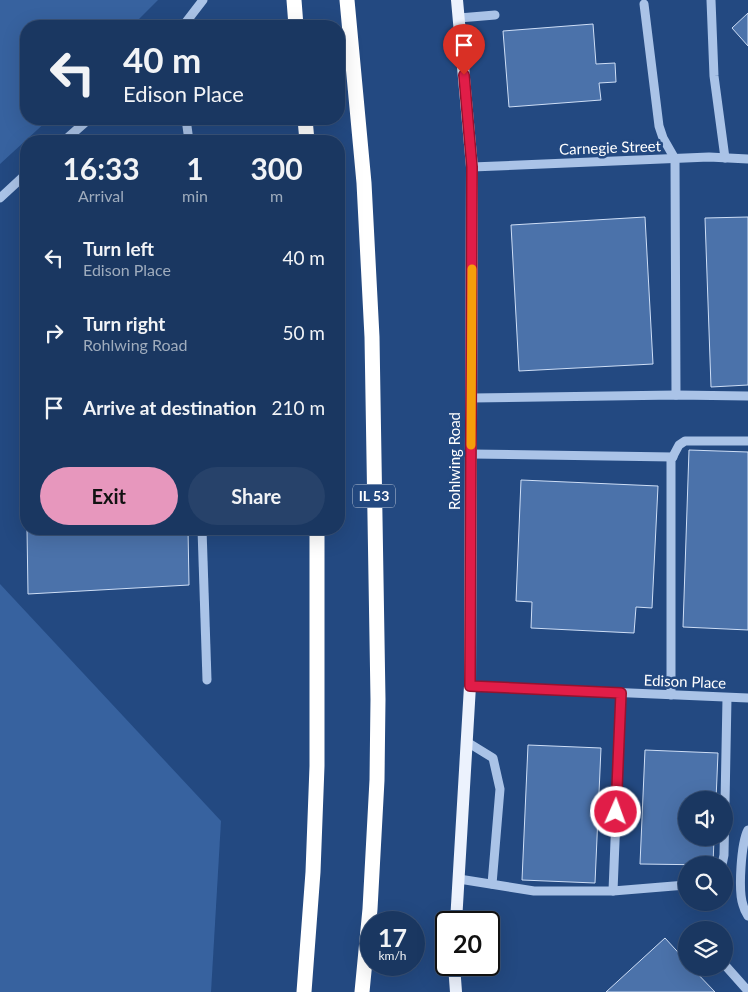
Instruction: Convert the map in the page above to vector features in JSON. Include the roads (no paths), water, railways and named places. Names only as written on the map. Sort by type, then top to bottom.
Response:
[{"type":"highway","points":[[294,0],[296,20]]},
{"type":"highway","name":"IL 53","points":[[347,0],[364,183],[372,337],[378,699],[370,909],[362,992]]},
{"type":"highway","points":[[304,992],[313,872],[317,766],[317,535]]},
{"type":"main road","name":"Rohlwing Road","points":[[457,0],[472,167],[472,398],[470,686],[457,911]]},
{"type":"main road","points":[[455,976],[456,992]]},
{"type":"street","points":[[188,20],[203,0]]},
{"type":"street","points":[[711,0],[714,76],[725,158]]},
{"type":"street","points":[[644,4],[660,126],[663,138],[675,159],[676,396]]},
{"type":"street","points":[[459,18],[495,15]]},
{"type":"street","points":[[71,135],[82,125]]},
{"type":"street","name":"Carnegie Street","points":[[472,167],[675,159],[748,159]]},
{"type":"street","points":[[0,198],[20,180]]},
{"type":"street","points":[[472,398],[748,396]]},
{"type":"street","points":[[671,695],[672,457],[679,445],[685,441],[748,441]]},
{"type":"street","points":[[471,454],[672,457]]},
{"type":"street","points":[[202,535],[206,680]]},
{"type":"street","name":"Edison Place","points":[[470,686],[748,698]]},
{"type":"street","points":[[613,890],[621,693]]},
{"type":"street","points":[[724,856],[727,698]]},
{"type":"street","points":[[467,742],[493,758],[500,789],[492,884]]},
{"type":"street","points":[[748,830],[745,836],[741,867],[742,904],[748,916]]},
{"type":"street","points":[[459,878],[534,891],[613,890],[678,886]]},
{"type":"street","points":[[733,974],[748,991]]}]
